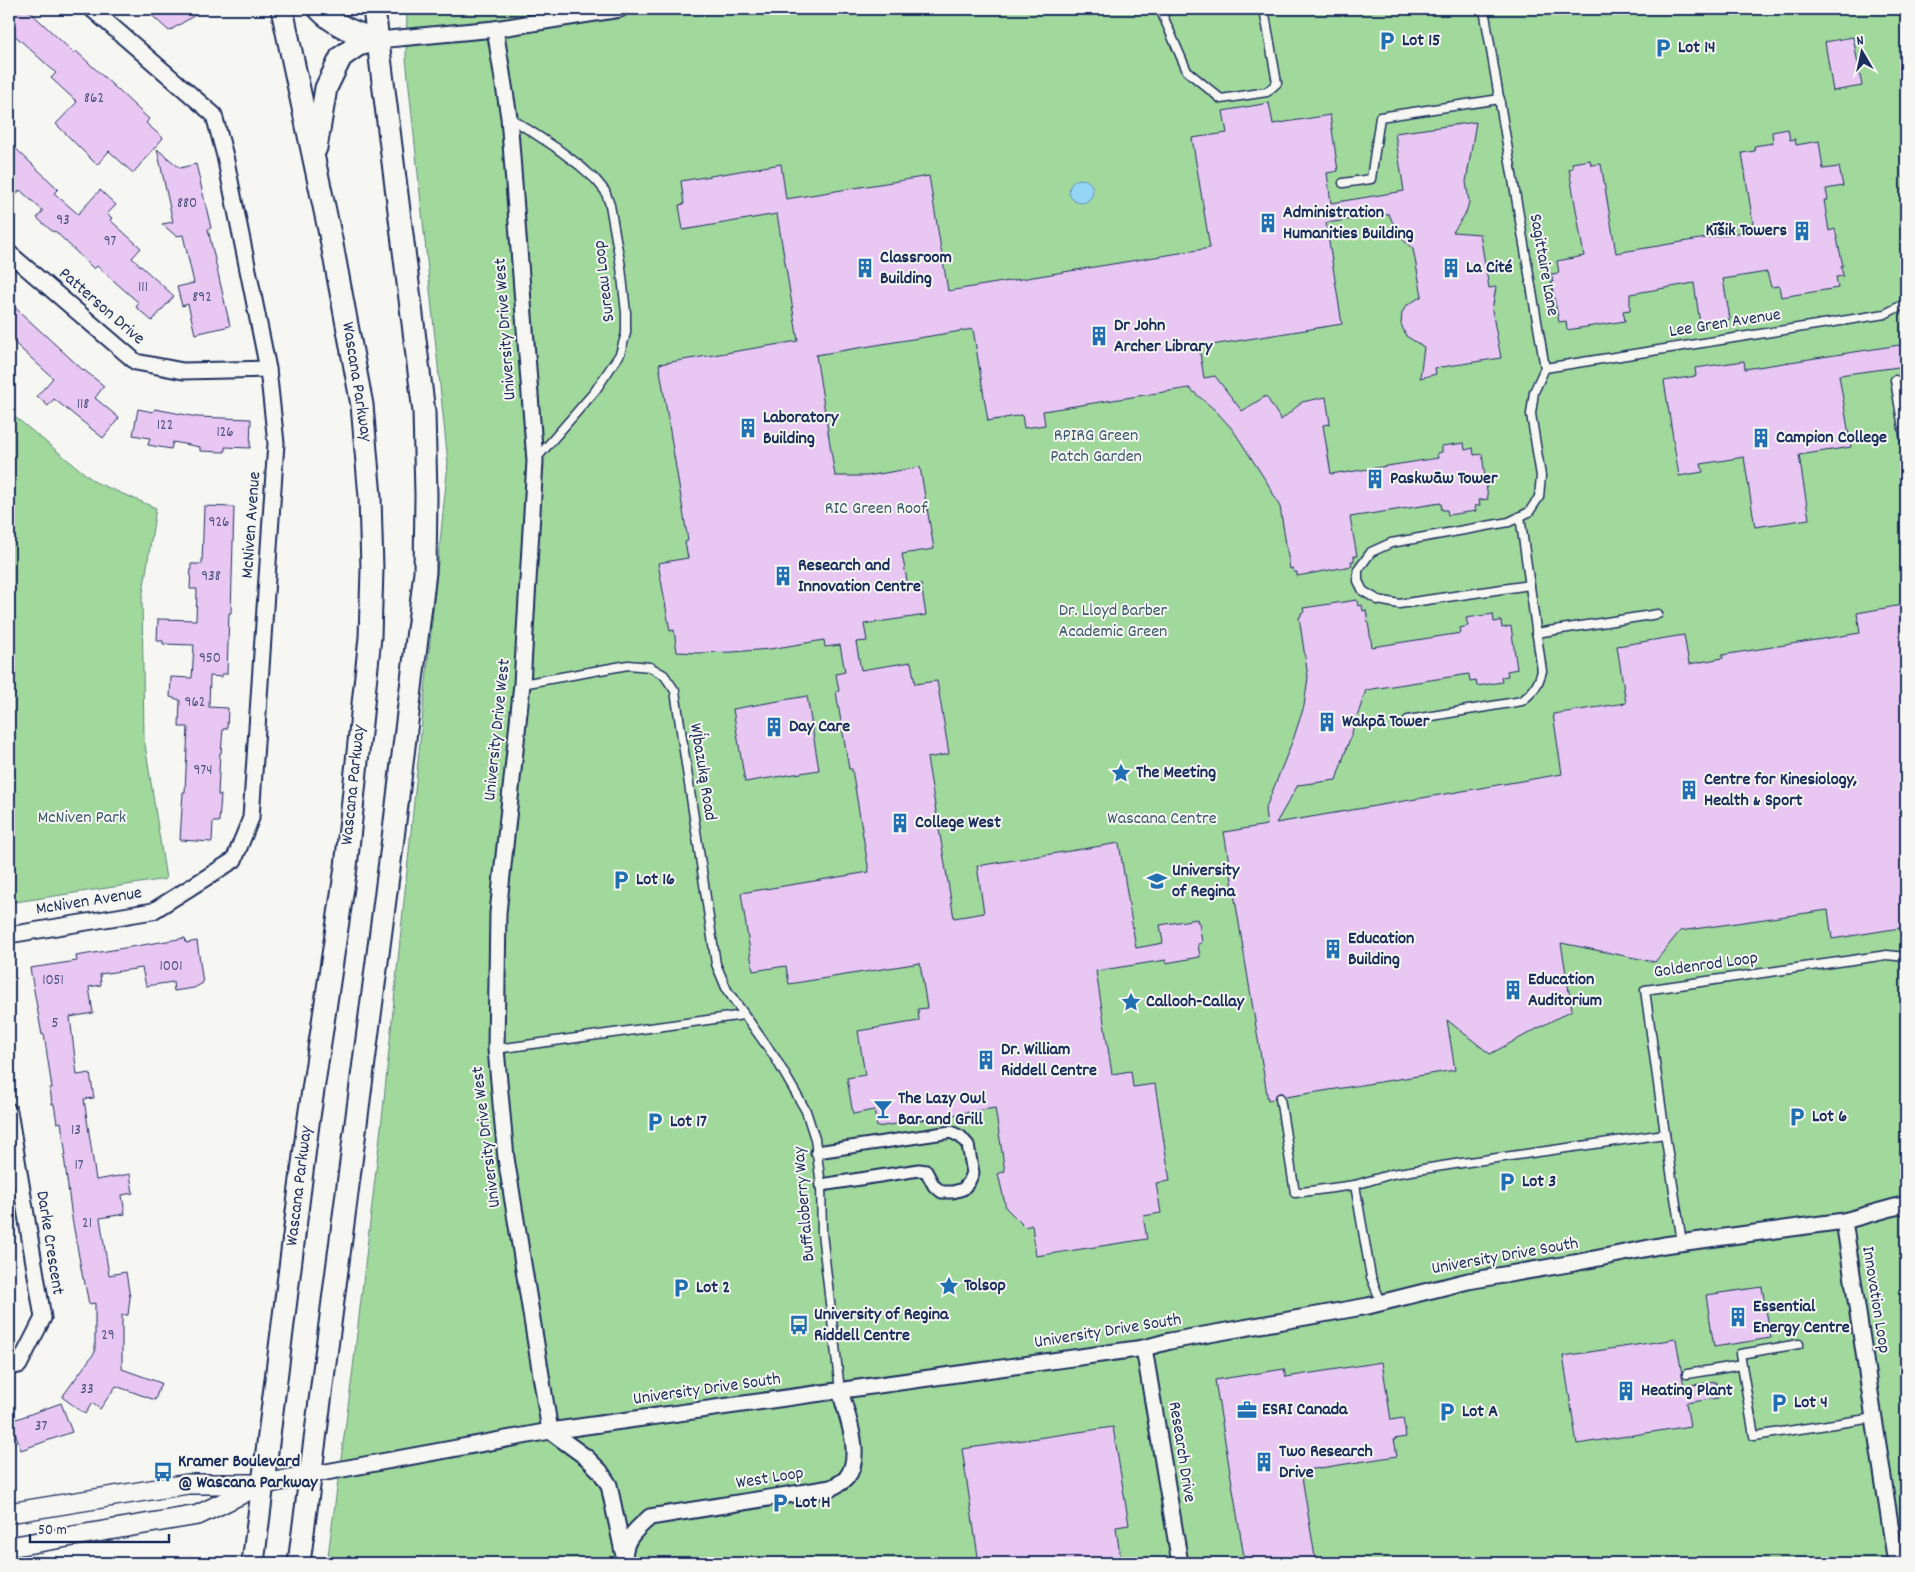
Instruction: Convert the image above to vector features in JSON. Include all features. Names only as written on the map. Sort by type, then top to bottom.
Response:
[{"type":"main road","name":"Wascana Parkway","points":[[253,1563],[308,1124],[346,867],[370,637],[372,569],[370,497],[362,404],[331,239],[282,9]]},
{"type":"main road","points":[[319,9],[352,32],[378,40]]},
{"type":"main road","points":[[299,1563],[425,572],[424,412],[374,9]]},
{"type":"main road","points":[[314,160],[326,88],[341,57],[358,45],[378,40]]},
{"type":"street","name":"McNiven Avenue","points":[[9,934],[153,912],[234,860],[251,818],[276,442],[268,369],[225,156],[214,115],[92,9]]},
{"type":"street","points":[[378,40],[495,29],[620,9]]},
{"type":"street","name":"University Drive West","points":[[495,29],[509,117],[535,461],[522,684],[498,913],[496,1049],[506,1158],[550,1431]]},
{"type":"street","name":"Patterson Drive","points":[[9,252],[136,362],[183,371],[268,369]]},
{"type":"street","name":"Darke Crescent","points":[[9,1111],[42,1318],[19,1365],[9,1367]]},
{"type":"street","points":[[817,1152],[951,1132],[966,1140],[973,1173],[964,1189],[953,1192],[942,1192],[934,1186],[926,1171],[919,1170],[822,1185]]},
{"type":"street","name":"University Drive South","points":[[310,1475],[550,1431],[1144,1348],[1381,1302],[1468,1281],[1682,1242],[1844,1221],[1906,1204]]},
{"type":"street","name":"Innovation Loop","points":[[1844,1221],[1896,1563]]},
{"type":"street","name":"Research Drive","points":[[1144,1348],[1180,1563]]},
{"type":"street","name":"West Loop","points":[[624,1558],[634,1531],[650,1517],[831,1488],[846,1479],[853,1468],[855,1456],[854,1442],[840,1390]]},
{"type":"street","name":"West Loop","points":[[550,1431],[587,1458],[600,1471],[609,1485],[624,1558]]},
{"type":"street","points":[[9,1513],[188,1484],[264,1484],[310,1475]]},
{"type":"street","points":[[9,1547],[198,1515],[264,1484]]},
{"type":"lane","points":[[1160,9],[1188,71],[1221,99],[1267,92],[1277,83],[1264,9]]},
{"type":"lane","name":"Sagittaire Lane","points":[[1484,9],[1545,368]]},
{"type":"lane","points":[[1343,183],[1371,179],[1380,117],[1500,99]]},
{"type":"lane","name":"Sureau Loop","points":[[509,117],[579,165],[605,191],[610,204],[621,267],[626,313],[626,333],[620,354],[595,391],[535,461]]},
{"type":"lane","name":"Lee Gren Avenue","points":[[1545,368],[1885,314],[1906,303]]},
{"type":"lane","points":[[1530,585],[1399,604],[1378,600],[1363,591],[1358,581],[1358,570],[1371,552],[1384,546],[1509,522],[1529,512],[1539,497],[1541,476],[1531,414],[1534,392],[1545,368]]},
{"type":"lane","points":[[1895,380],[1906,446]]},
{"type":"lane","points":[[1408,720],[1522,701],[1539,684],[1542,672],[1520,516]]},
{"type":"lane","points":[[1536,633],[1658,614]]},
{"type":"lane","name":"Wį́bazuką Road","points":[[522,684],[628,665],[650,667],[664,675],[675,691],[716,964],[727,990],[744,1015]]},
{"type":"lane","name":"Goldenrod Loop","points":[[1682,1242],[1645,990],[1887,955],[1906,958]]},
{"type":"lane","points":[[496,1049],[744,1015]]},
{"type":"lane","name":"Buffaloberry Way","points":[[744,1015],[776,1059],[806,1111],[817,1152],[822,1185],[822,1233],[840,1390]]},
{"type":"lane","points":[[1280,1098],[1295,1193],[1355,1185],[1392,1174],[1665,1134]]},
{"type":"lane","points":[[1355,1185],[1370,1277],[1381,1302]]},
{"type":"lane","points":[[1799,1344],[1740,1354],[1754,1436],[1874,1418]]},
{"type":"lane","points":[[1686,1374],[1742,1365]]},
{"type":"shaded area","points":[[191,1554],[191,1563],[133,1563]]},
{"type":"green space","name":"Wascana Centre","points":[[407,9],[1906,9],[1906,1563],[327,1563],[352,1377],[383,1110],[448,463],[406,58]]},
{"type":"green space","name":"McNiven Park","points":[[9,412],[95,482],[156,508],[142,599],[144,738],[166,879],[9,903]]},
{"type":"water","points":[[1081,179],[1090,182],[1093,191],[1090,200],[1081,203],[1072,200],[1069,191],[1072,182]]},
{"type":"building","points":[[9,9],[27,9],[74,53],[76,51],[149,119],[146,123],[163,138],[133,173],[109,151],[97,165],[56,124],[77,102],[51,78],[56,73],[9,30]]},
{"type":"building","points":[[145,9],[205,9],[169,31]]},
{"type":"building","points":[[1853,37],[1862,86],[1833,91],[1825,42]]},
{"type":"building","points":[[1269,103],[1273,124],[1330,115],[1338,171],[1327,173],[1331,203],[1404,191],[1395,133],[1476,122],[1466,182],[1469,202],[1466,213],[1453,232],[1480,234],[1489,288],[1496,287],[1492,310],[1501,358],[1435,368],[1436,374],[1420,378],[1424,347],[1406,336],[1401,324],[1402,313],[1406,306],[1422,296],[1413,249],[1398,235],[1389,214],[1326,223],[1342,324],[1199,347],[1204,378],[1215,376],[1242,411],[1266,396],[1281,420],[1302,402],[1326,397],[1330,424],[1323,425],[1331,474],[1438,458],[1437,453],[1442,452],[1442,446],[1464,443],[1465,450],[1473,448],[1474,455],[1482,454],[1488,499],[1479,500],[1480,505],[1475,506],[1476,511],[1448,515],[1447,510],[1442,510],[1441,503],[1350,517],[1357,556],[1354,556],[1354,561],[1351,561],[1352,566],[1297,576],[1297,572],[1294,572],[1293,568],[1290,569],[1280,507],[1268,484],[1233,430],[1216,411],[1189,388],[1043,411],[1045,425],[1024,428],[1022,415],[988,421],[973,329],[816,355],[835,476],[867,476],[920,467],[934,549],[902,554],[908,586],[921,584],[926,615],[864,624],[867,641],[856,642],[861,670],[911,662],[915,684],[937,681],[949,754],[927,758],[954,918],[984,913],[977,866],[1119,843],[1136,948],[1163,943],[1160,925],[1197,919],[1197,922],[1199,922],[1202,943],[1198,944],[1200,957],[1166,963],[1166,960],[1096,971],[1112,1074],[1131,1071],[1133,1087],[1155,1084],[1170,1181],[1156,1183],[1161,1213],[1143,1216],[1147,1239],[1036,1256],[1032,1225],[1025,1227],[1006,1208],[998,1174],[1005,1171],[995,1108],[877,1127],[874,1110],[853,1114],[847,1078],[865,1075],[858,1031],[919,1021],[918,1009],[927,1008],[920,963],[789,984],[786,966],[753,971],[741,893],[869,872],[852,769],[849,769],[836,692],[839,691],[836,674],[845,672],[840,645],[825,647],[824,640],[770,649],[733,652],[677,652],[674,630],[670,631],[658,563],[688,558],[685,542],[688,541],[659,364],[798,341],[777,214],[683,230],[679,205],[684,204],[681,181],[781,164],[786,199],[929,176],[948,291],[1210,248],[1192,138],[1227,133],[1223,111]]},
{"type":"building","name":"Kīšik Towers","points":[[1788,129],[1790,140],[1795,139],[1796,145],[1819,141],[1823,169],[1839,167],[1843,186],[1826,189],[1828,200],[1824,200],[1829,231],[1835,229],[1843,266],[1841,266],[1843,276],[1836,277],[1838,288],[1781,297],[1779,286],[1771,287],[1767,272],[1723,279],[1730,319],[1700,324],[1694,283],[1630,294],[1630,310],[1623,311],[1625,321],[1567,330],[1566,321],[1559,322],[1551,274],[1559,273],[1557,261],[1584,256],[1569,169],[1573,168],[1572,163],[1590,160],[1591,165],[1601,164],[1616,253],[1754,230],[1742,153],[1755,151],[1754,146],[1773,143],[1772,132]]},
{"type":"building","points":[[9,142],[58,189],[54,193],[78,214],[100,190],[116,205],[107,214],[112,218],[110,220],[141,248],[132,258],[174,296],[152,321],[136,307],[139,303],[97,266],[94,269],[55,231],[53,232],[37,218],[43,211],[20,190],[9,203]]},
{"type":"building","points":[[157,149],[180,168],[196,164],[211,228],[208,229],[230,326],[195,334],[188,304],[182,306],[177,287],[194,283],[183,235],[176,236],[162,224],[173,222]]},
{"type":"building","points":[[9,302],[84,371],[104,386],[95,398],[119,418],[103,438],[54,399],[48,406],[37,396],[53,378],[9,338]]},
{"type":"building","name":"Campion College","points":[[1906,344],[1906,366],[1839,375],[1851,447],[1799,455],[1809,519],[1755,527],[1744,457],[1701,464],[1703,472],[1679,476],[1664,381],[1696,376],[1695,368],[1744,361],[1745,369]]},
{"type":"building","points":[[138,409],[153,412],[155,409],[197,417],[251,419],[250,448],[225,447],[225,452],[200,451],[200,447],[173,442],[171,449],[148,445],[150,438],[133,435]]},
{"type":"building","points":[[204,506],[234,507],[227,674],[222,674],[222,677],[210,676],[209,707],[228,708],[227,729],[223,729],[220,753],[218,795],[221,795],[219,822],[213,822],[212,842],[180,840],[183,792],[185,792],[188,727],[179,727],[180,700],[170,697],[171,677],[192,678],[194,645],[163,644],[163,641],[157,641],[158,619],[196,620],[197,589],[190,589],[191,564],[202,564]]},
{"type":"building","name":"Centre for Kinesiology, Health & Sport","points":[[1357,600],[1358,606],[1362,605],[1363,611],[1366,610],[1372,647],[1461,633],[1460,628],[1468,626],[1466,618],[1493,614],[1494,622],[1501,621],[1502,628],[1511,626],[1517,669],[1507,671],[1508,676],[1501,677],[1502,682],[1477,686],[1476,680],[1470,681],[1469,674],[1366,690],[1336,780],[1298,785],[1276,823],[1562,774],[1553,714],[1626,703],[1617,646],[1684,635],[1689,664],[1723,658],[1722,655],[1860,633],[1857,613],[1902,605],[1906,631],[1906,927],[1832,939],[1828,910],[1680,931],[1655,962],[1561,943],[1572,1010],[1490,1054],[1447,1020],[1455,1070],[1286,1097],[1279,1093],[1274,1099],[1268,1100],[1224,832],[1267,825],[1265,810],[1294,737],[1304,706],[1308,677],[1299,617],[1304,612],[1303,608]]},
{"type":"building","name":"Day Care","points":[[807,696],[819,770],[745,782],[733,709]]},
{"type":"building","points":[[185,938],[186,943],[197,941],[203,983],[194,988],[174,991],[173,982],[146,986],[142,968],[100,974],[101,985],[89,987],[93,1013],[70,1017],[77,1075],[90,1073],[94,1098],[84,1099],[96,1180],[130,1174],[133,1193],[122,1195],[125,1214],[100,1218],[109,1275],[126,1272],[130,1298],[128,1315],[122,1315],[122,1369],[161,1383],[155,1400],[116,1386],[100,1409],[92,1403],[85,1414],[62,1397],[95,1352],[95,1303],[89,1304],[83,1279],[72,1218],[61,1122],[57,1123],[54,1104],[52,1104],[50,1088],[52,1088],[44,1034],[42,1035],[30,968],[77,961],[76,956]]},
{"type":"building","name":"Essential Energy Centre","points":[[1762,1287],[1771,1338],[1714,1347],[1706,1295]]},
{"type":"building","name":"Heating Plant","points":[[1676,1339],[1684,1386],[1716,1382],[1718,1398],[1686,1403],[1690,1426],[1577,1444],[1563,1356]]},
{"type":"building","name":"Two Research Drive","points":[[1382,1362],[1391,1420],[1403,1418],[1406,1437],[1394,1439],[1397,1456],[1301,1471],[1316,1563],[1245,1563],[1215,1380],[1284,1369],[1286,1377]]},
{"type":"building","points":[[61,1403],[72,1432],[21,1450],[11,1421]]},
{"type":"building","points":[[1113,1427],[1129,1525],[1116,1527],[1121,1563],[979,1563],[962,1449]]},
{"type":"place","name":"Lot 15","points":[[1387,41]]},
{"type":"place","name":"Lot 14","points":[[1663,48]]},
{"type":"place","name":"Administration Humanities Building","points":[[1268,223]]},
{"type":"place","name":"Kīšik Towers","points":[[1802,231]]},
{"type":"place","name":"Classroom Building","points":[[865,268]]},
{"type":"place","name":"La Cité","points":[[1451,268]]},
{"type":"place","name":"Dr John Archer Library","points":[[1099,336]]},
{"type":"place","name":"Laboratory Building","points":[[748,428]]},
{"type":"place","name":"Campion College","points":[[1761,438]]},
{"type":"place","name":"Paskwāw Tower","points":[[1375,479]]},
{"type":"place","name":"Research and Innovation Centre","points":[[783,576]]},
{"type":"place","name":"Wakpā Tower","points":[[1327,722]]},
{"type":"place","name":"Day Care","points":[[774,727]]},
{"type":"place","name":"The Meeting","points":[[1121,773]]},
{"type":"place","name":"Centre for Kinesiology, Health & Sport","points":[[1689,790]]},
{"type":"place","name":"College West","points":[[900,823]]},
{"type":"place","name":"Lot 16","points":[[621,880]]},
{"type":"place","name":"University of Regina","points":[[1157,881]]},
{"type":"place","name":"Education Building","points":[[1333,949]]},
{"type":"place","name":"Education Auditorium","points":[[1513,990]]},
{"type":"place","name":"Callooh-Callay","points":[[1131,1002]]},
{"type":"place","name":"Dr. William Riddell Centre","points":[[986,1060]]},
{"type":"place","name":"The Lazy Owl Bar and Grill","points":[[883,1109]]},
{"type":"place","name":"Lot 6","points":[[1797,1117]]},
{"type":"place","name":"Lot 17","points":[[655,1122]]},
{"type":"place","name":"Lot 3","points":[[1507,1182]]},
{"type":"place","name":"Tolsop","points":[[949,1286]]},
{"type":"place","name":"Lot 2","points":[[681,1288]]},
{"type":"place","name":"Essential Energy Centre","points":[[1738,1317]]},
{"type":"place","name":"University of Regina Riddell Centre","points":[[799,1325]]},
{"type":"place","name":"Heating Plant","points":[[1626,1391]]},
{"type":"place","name":"Lot 4","points":[[1779,1403]]},
{"type":"place","name":"ESRI Canada","points":[[1247,1410]]},
{"type":"place","name":"Lot A","points":[[1447,1412]]},
{"type":"place","name":"Two Research Drive","points":[[1264,1462]]},
{"type":"place","name":"Kramer Boulevard @ Wascana Parkway","points":[[163,1472]]},
{"type":"place","name":"Lot H","points":[[780,1503]]},
{"type":"park label","name":"RPIRG Green Patch Garden","points":[[1096,446]]},
{"type":"park label","name":"RIC Green Roof","points":[[876,509]]},
{"type":"park label","name":"Dr. Lloyd Barber Academic Green","points":[[1113,621]]}]
